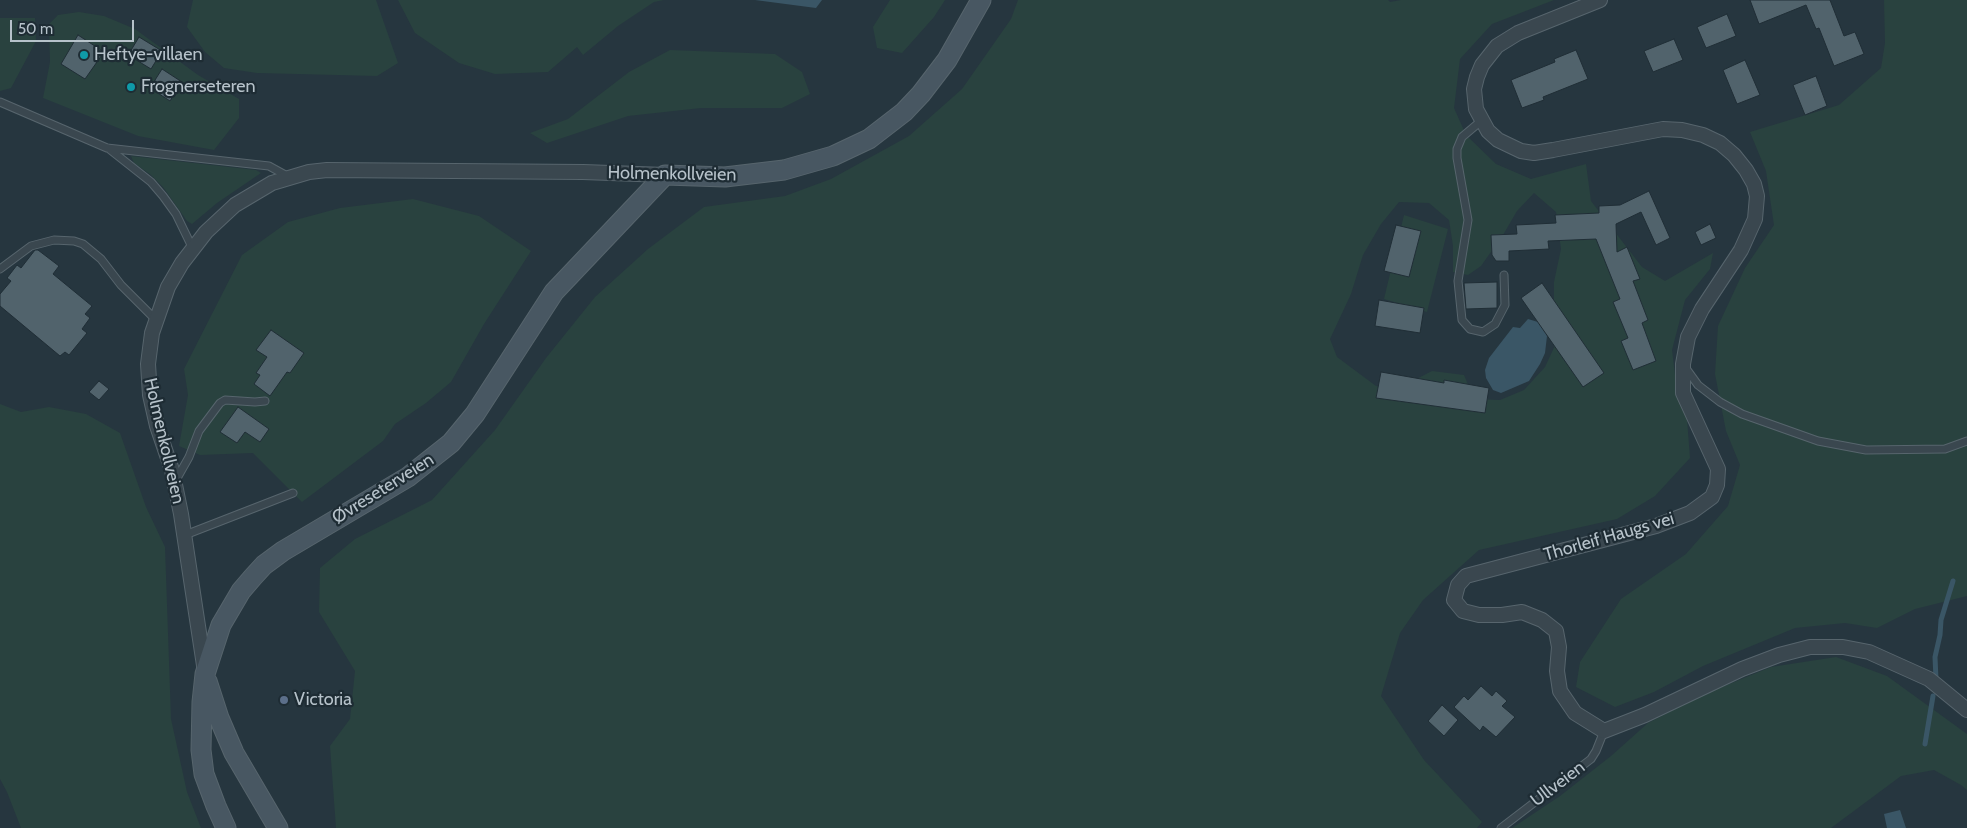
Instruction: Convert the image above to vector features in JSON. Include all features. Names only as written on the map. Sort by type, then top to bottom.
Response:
[{"type":"main road","name":"Holmenkollveien","points":[[665,175],[725,177],[784,170],[833,156],[869,139],[904,112],[925,89],[947,60],[981,0]]},
{"type":"main road","name":"Øvreseterveien","points":[[226,828],[204,774],[200,729],[205,674],[220,625],[241,591],[264,565],[283,551],[408,477],[451,443],[475,414],[554,292],[665,175]]},
{"type":"main road","points":[[205,674],[219,718],[234,753],[278,828]]},
{"type":"street","name":"Thorleif Haugs vei","points":[[1600,0],[1518,33],[1493,50],[1482,65],[1474,89],[1474,99],[1481,121],[1488,131],[1508,146],[1527,152],[1553,150],[1663,129],[1682,130],[1703,135],[1720,144],[1734,155],[1746,170],[1754,184],[1757,208],[1755,219],[1741,250],[1702,309],[1688,338],[1683,364],[1683,393],[1718,469],[1717,485],[1712,496],[1690,514],[1656,526],[1466,576],[1458,585],[1454,600],[1463,611],[1479,615],[1502,615],[1522,612],[1542,620],[1556,631],[1559,647],[1557,671],[1560,691],[1575,713],[1604,731]]},
{"type":"street","name":"Holmenkollveien","points":[[205,674],[175,482],[150,394],[148,354],[156,319],[168,287],[192,247],[222,215],[235,205],[265,186],[309,172],[334,170],[582,172],[665,175]]},
{"type":"street","points":[[1604,731],[1646,715],[1742,669],[1779,655],[1810,647],[1843,647],[1869,652],[1929,679],[1967,710]]},
{"type":"lane","points":[[0,102],[108,148],[151,182],[163,196],[176,214],[192,247]]},
{"type":"lane","points":[[1481,121],[1462,137],[1457,149],[1468,220],[1458,281],[1462,320],[1470,329],[1482,332],[1495,324],[1505,305],[1504,274]]},
{"type":"lane","points":[[108,148],[269,166],[289,177]]},
{"type":"lane","points":[[0,270],[31,246],[54,240],[74,241],[83,244],[101,259],[121,285],[156,319]]},
{"type":"lane","points":[[1683,364],[1698,385],[1720,402],[1742,414],[1818,441],[1866,450],[1945,449],[1967,441]]},
{"type":"lane","points":[[175,482],[189,457],[200,431],[220,403],[234,400],[265,401]]},
{"type":"lane","points":[[184,534],[293,494]]},
{"type":"lane","name":"Ullveien","points":[[1501,828],[1590,759],[1596,751],[1604,731]]},
{"type":"green space","points":[[193,0],[376,0],[398,63],[377,76],[257,73],[224,68],[205,52],[187,27]]},
{"type":"green space","points":[[398,0],[664,0],[654,2],[618,26],[583,55],[577,47],[548,72],[495,74],[459,63],[415,33]]},
{"type":"green space","points":[[890,0],[945,0],[934,17],[902,53],[877,48],[873,27]]},
{"type":"green space","points":[[1018,0],[1388,0],[1390,2],[1401,0],[1554,0],[1492,24],[1460,59],[1454,108],[1466,135],[1496,164],[1531,179],[1586,164],[1591,201],[1642,267],[1665,281],[1713,253],[1710,269],[1685,300],[1672,350],[1677,391],[1687,419],[1690,458],[1655,496],[1617,519],[1479,550],[1423,600],[1400,633],[1381,696],[1424,760],[1482,822],[1477,828],[336,828],[330,746],[350,719],[355,671],[319,612],[320,568],[355,539],[432,500],[495,430],[546,358],[595,297],[648,249],[704,207],[785,196],[831,179],[909,136],[962,89],[1011,19]],"holes":[[[1534,193],[1556,212],[1561,249],[1554,282],[1558,339],[1545,367],[1524,390],[1500,400],[1474,399],[1464,375],[1432,371],[1399,388],[1376,386],[1337,357],[1330,339],[1351,294],[1363,255],[1381,224],[1399,202],[1429,203],[1449,220],[1453,246],[1453,272],[1468,275],[1481,266],[1517,211]]]},
{"type":"green space","points":[[1884,0],[1967,0],[1967,596],[1915,609],[1877,628],[1845,623],[1795,628],[1703,666],[1654,692],[1615,707],[1576,687],[1580,662],[1621,599],[1686,554],[1728,506],[1740,465],[1726,431],[1715,374],[1718,326],[1745,268],[1774,225],[1766,171],[1750,132],[1839,105],[1881,68],[1885,43]]},
{"type":"green space","name":"Frognerseteren","points":[[79,12],[104,16],[135,29],[198,75],[239,99],[239,118],[214,150],[138,136],[43,98],[50,62],[49,24],[58,15]]},
{"type":"green space","points":[[0,18],[35,18],[36,41],[11,88],[0,91]]},
{"type":"green space","points":[[670,50],[775,54],[802,72],[810,94],[782,108],[701,108],[628,116],[547,143],[530,133],[568,119],[629,72]]},
{"type":"green space","points":[[131,156],[256,170],[261,173],[217,203],[192,224],[187,221],[163,187],[151,175],[134,163]]},
{"type":"green space","points":[[413,199],[479,216],[531,251],[484,324],[451,382],[426,403],[395,424],[383,441],[302,502],[253,453],[200,455],[179,446],[188,395],[184,369],[242,255],[288,222],[340,208]]},
{"type":"green space","points":[[1404,215],[1448,229],[1427,312],[1384,299]]},
{"type":"green space","points":[[0,404],[21,412],[49,407],[86,414],[120,433],[146,507],[165,547],[171,719],[187,792],[201,828],[21,828],[0,779]]},
{"type":"green space","points":[[1836,657],[1887,676],[1967,734],[1967,790],[1934,770],[1901,776],[1831,828],[1512,828],[1560,796],[1611,756],[1648,723],[1702,695],[1771,667]]},
{"type":"water","points":[[755,0],[822,0],[816,8]]},
{"type":"water","points":[[1528,319],[1538,322],[1545,328],[1547,336],[1545,353],[1540,364],[1529,381],[1501,393],[1493,390],[1486,378],[1485,370],[1489,358],[1513,327],[1520,328]]},
{"type":"water","points":[[1900,810],[1906,828],[1887,828],[1884,814]]},
{"type":"building","points":[[1750,0],[1830,0],[1844,36],[1855,32],[1864,54],[1834,66],[1819,28],[1816,29],[1806,5],[1759,24]]},
{"type":"building","points":[[1727,14],[1736,36],[1706,48],[1697,27]]},
{"type":"building","name":"Heftye-villaen","points":[[78,35],[104,52],[85,79],[61,64]]},
{"type":"building","points":[[139,37],[162,51],[151,69],[133,58],[135,55],[130,52]]},
{"type":"building","points":[[1674,39],[1683,60],[1653,72],[1644,51]]},
{"type":"building","points":[[1576,50],[1588,79],[1543,97],[1544,100],[1522,108],[1511,80],[1555,62],[1554,59]]},
{"type":"building","points":[[1745,60],[1760,95],[1737,104],[1723,70]]},
{"type":"building","points":[[162,69],[182,82],[170,101],[150,88]]},
{"type":"building","points":[[1816,76],[1827,106],[1805,115],[1793,85]]},
{"type":"building","points":[[1649,191],[1670,238],[1656,245],[1641,212],[1616,224],[1617,252],[1627,247],[1640,279],[1633,281],[1648,320],[1642,323],[1656,361],[1633,370],[1621,341],[1628,338],[1613,302],[1620,299],[1596,239],[1548,241],[1549,249],[1509,251],[1509,261],[1496,261],[1492,255],[1491,235],[1517,234],[1516,225],[1556,223],[1555,215],[1599,213],[1599,206],[1620,205]]},
{"type":"building","points":[[1710,224],[1716,238],[1701,245],[1695,232]]},
{"type":"building","points":[[1396,225],[1421,231],[1409,277],[1384,271]]},
{"type":"building","points":[[35,250],[38,250],[59,266],[53,274],[92,306],[85,314],[90,318],[82,329],[87,333],[69,355],[65,352],[60,356],[0,306],[0,294],[11,281],[7,278],[17,265],[21,268]]},
{"type":"building","points":[[1497,282],[1497,308],[1466,309],[1464,283]]},
{"type":"building","points":[[1542,283],[1604,373],[1583,387],[1521,298]]},
{"type":"building","points":[[1379,300],[1424,308],[1420,333],[1375,326]]},
{"type":"building","points":[[271,330],[304,353],[290,373],[287,372],[270,396],[254,384],[260,375],[256,373],[267,357],[256,350]]},
{"type":"building","points":[[1381,372],[1444,383],[1444,380],[1489,388],[1485,413],[1376,398]]},
{"type":"building","points":[[99,381],[109,389],[99,400],[89,392]]},
{"type":"building","points":[[238,407],[269,429],[260,442],[245,432],[237,443],[220,432]]},
{"type":"building","points":[[1481,686],[1492,696],[1496,691],[1507,701],[1502,706],[1515,717],[1496,737],[1483,726],[1480,731],[1454,707],[1464,696],[1468,700]]},
{"type":"building","points":[[1442,705],[1458,720],[1444,736],[1428,721]]},
{"type":"waterway","points":[[1936,679],[1935,657],[1941,620],[1953,581]]},
{"type":"waterway","points":[[1925,744],[1933,696]]},
{"type":"place","name":"Heftye-villaen","points":[[84,55]]},
{"type":"place","name":"Frognerseteren","points":[[131,87]]},
{"type":"place","name":"Victoria","points":[[284,700]]}]
